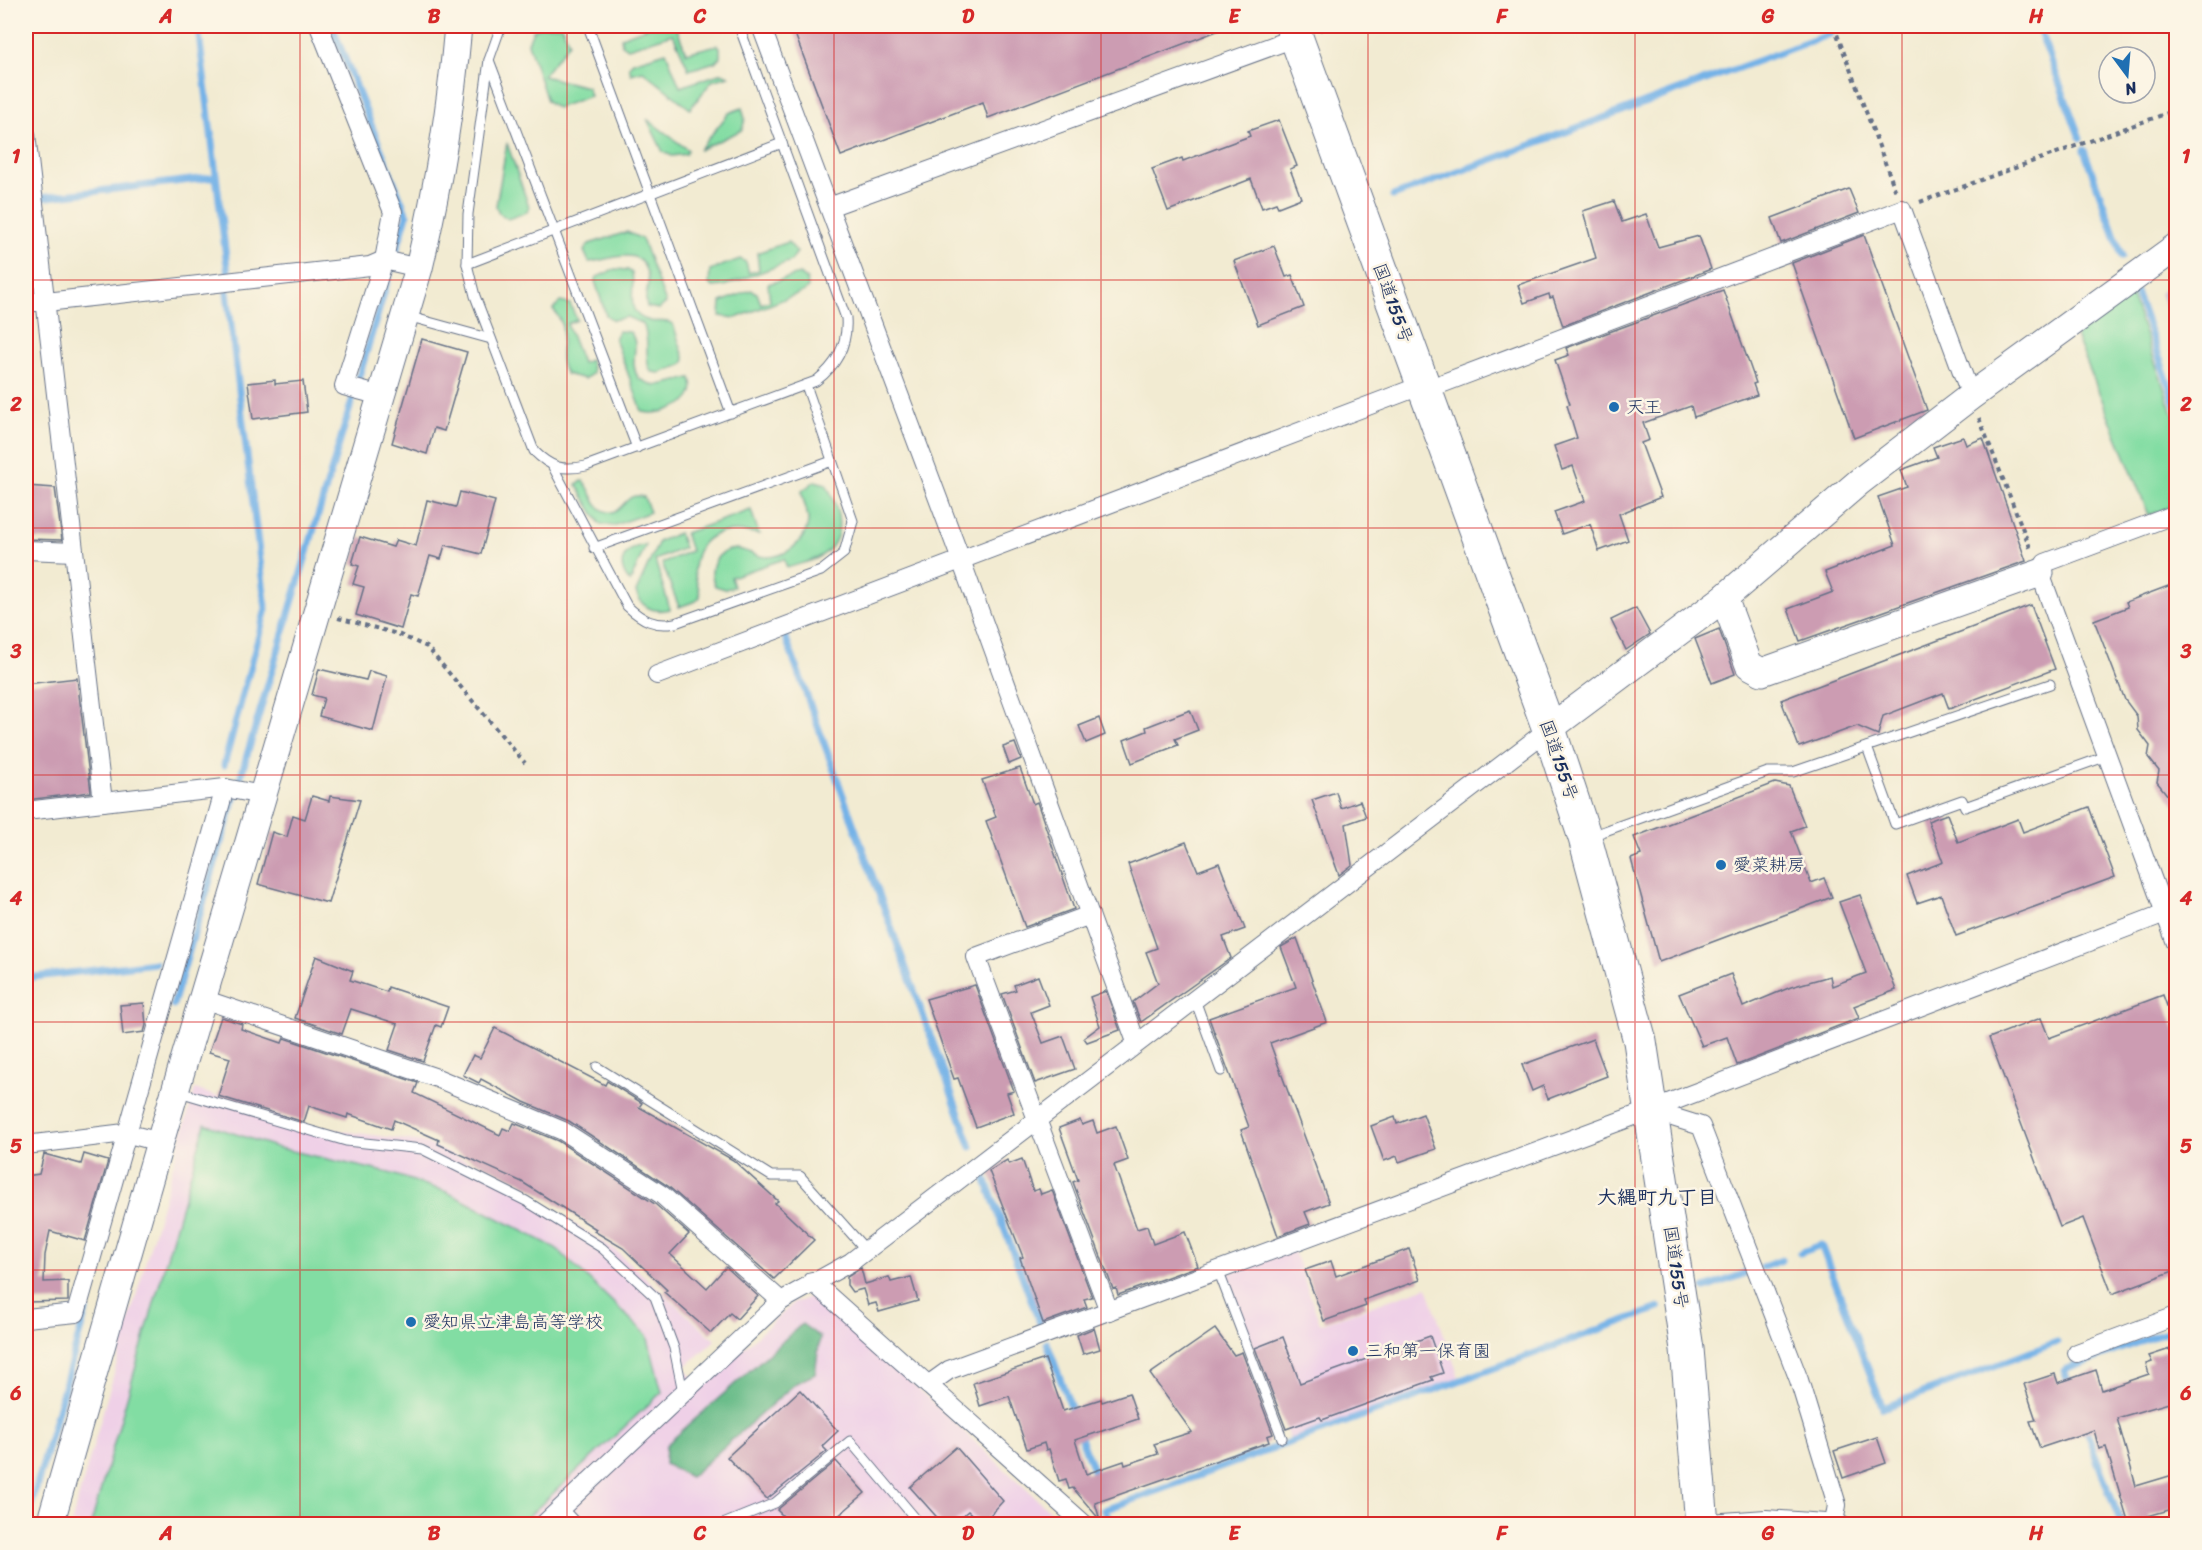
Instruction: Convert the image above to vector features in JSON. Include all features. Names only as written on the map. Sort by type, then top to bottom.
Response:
[{"type":"highway","name":"国道155号","points":[[1294,31],[1549,729],[1586,838],[1640,1041],[1663,1179],[1687,1349],[1702,1524]]},
{"type":"street","points":[[50,1524],[140,1137],[241,790],[316,612],[364,391],[405,315],[397,263],[393,212],[319,26]]},
{"type":"street","points":[[364,391],[344,386],[397,263],[438,189],[449,122],[458,26]]},
{"type":"street","points":[[761,26],[961,560],[1136,1042]]},
{"type":"street","points":[[829,207],[1294,31]]},
{"type":"street","points":[[26,134],[103,802]]},
{"type":"street","points":[[657,675],[1902,209],[1971,396]]},
{"type":"street","points":[[544,1524],[684,1395],[781,1301],[812,1281],[851,1262],[1194,997],[1724,598],[1859,482],[1971,396],[2176,247]]},
{"type":"street","points":[[26,302],[46,302],[397,263]]},
{"type":"street","points":[[1724,598],[1749,665],[1762,672],[2040,573],[2045,563],[2176,514]]},
{"type":"street","points":[[26,550],[74,552]]},
{"type":"street","points":[[2040,573],[2170,917],[2176,944]]},
{"type":"street","points":[[26,811],[241,790]]},
{"type":"street","points":[[26,1318],[76,1313],[140,1137],[174,1091],[203,999],[241,790]]},
{"type":"street","points":[[1090,915],[976,957],[1109,1311]]},
{"type":"street","points":[[928,1385],[949,1370],[2170,917]]},
{"type":"street","points":[[203,999],[437,1078],[563,1131],[662,1195],[781,1301]]},
{"type":"street","points":[[1650,1110],[1701,1126],[1799,1380],[1837,1505],[1837,1524],[1766,1520],[1695,1524]]},
{"type":"street","points":[[26,1144],[140,1137]]},
{"type":"street","points":[[812,1281],[1084,1524]]},
{"type":"street","points":[[2077,1353],[2176,1316]]},
{"type":"lane","points":[[501,26],[489,60],[468,214],[467,264],[475,296],[534,451],[553,467],[594,548],[627,606],[639,617],[662,626],[821,571],[844,553],[850,541],[853,521],[806,385]]},
{"type":"lane","points":[[588,26],[731,413]]},
{"type":"lane","points":[[553,467],[571,470],[637,448],[816,381],[836,362],[847,331],[846,318],[739,26]]},
{"type":"lane","points":[[489,60],[637,448]]},
{"type":"lane","points":[[467,264],[782,144]]},
{"type":"lane","points":[[405,315],[491,339]]},
{"type":"lane","points":[[594,548],[832,461]]},
{"type":"lane","points":[[1586,838],[1768,772],[1793,772],[2050,684]]},
{"type":"lane","points":[[1867,747],[1895,824],[1962,800],[1965,807],[2108,756]]},
{"type":"lane","points":[[1194,997],[1221,1071]]},
{"type":"lane","points":[[597,1067],[771,1176],[800,1176],[866,1250]]},
{"type":"lane","points":[[174,1091],[346,1141],[422,1149],[526,1201],[602,1248],[655,1297],[674,1348],[684,1395]]},
{"type":"lane","points":[[1218,1270],[1282,1438]]},
{"type":"lane","points":[[723,1524],[775,1503],[850,1442],[920,1524]]},
{"type":"lane","points":[[562,1508],[577,1524]]},
{"type":"path","points":[[1834,26],[1902,209],[2176,110]]},
{"type":"path","points":[[1971,396],[2040,573]]},
{"type":"path","points":[[316,612],[398,634],[427,647],[525,762]]},
{"type":"shaded area","points":[[2176,280],[2176,337],[2160,293]]},
{"type":"shaded area","name":"愛知県立津島高等学校","points":[[195,1089],[306,1126],[423,1142],[485,1168],[613,1248],[715,1340],[684,1368],[700,1387],[794,1303],[810,1297],[818,1297],[1064,1524],[71,1524]]},
{"type":"shaded area","name":"三和第一保育園","points":[[1294,1251],[1320,1324],[1427,1287],[1459,1377],[1290,1440],[1226,1274]]},
{"type":"green space","points":[[543,26],[562,26],[569,43],[543,76],[587,87],[590,96],[557,108],[547,101],[528,43],[533,30]]},
{"type":"green space","points":[[651,26],[676,26],[686,53],[717,45],[720,47],[720,57],[715,62],[689,70],[673,34],[628,48],[622,45],[621,37]]},
{"type":"green space","points":[[666,52],[680,87],[722,73],[729,76],[712,81],[690,109],[643,71],[631,74],[629,66],[633,62]]},
{"type":"green space","points":[[742,108],[745,119],[742,130],[699,150],[729,113]]},
{"type":"green space","points":[[647,119],[688,150],[686,154],[672,156],[663,152]]},
{"type":"green space","points":[[507,143],[529,207],[527,212],[508,219],[499,213],[496,206]]},
{"type":"green space","points":[[627,232],[642,239],[666,303],[659,309],[647,307],[648,279],[645,267],[640,260],[624,256],[589,262],[584,251],[589,244]]},
{"type":"green space","points":[[788,242],[797,252],[791,261],[724,286],[713,287],[709,284],[710,270],[740,259],[746,262],[749,273],[759,270],[757,253]]},
{"type":"green space","points":[[615,269],[628,270],[632,273],[632,302],[636,313],[650,321],[673,324],[685,360],[682,365],[660,373],[652,372],[648,364],[647,337],[643,324],[627,317],[613,320],[606,315],[595,281],[597,277]]},
{"type":"green space","points":[[799,274],[807,279],[808,287],[805,291],[736,318],[720,316],[721,302],[751,290],[757,293],[761,304],[770,301],[768,284]]},
{"type":"green space","points":[[2131,294],[2176,422],[2176,505],[2149,515],[2076,336]]},
{"type":"green space","points":[[560,302],[570,304],[577,320],[567,324],[582,363],[590,360],[593,373],[585,379],[566,374],[562,366],[562,326],[553,309]]},
{"type":"green space","points":[[619,331],[630,332],[633,337],[634,366],[639,379],[655,386],[691,378],[693,390],[687,401],[660,412],[642,411],[615,339]]},
{"type":"green space","points":[[583,481],[597,505],[606,512],[613,513],[630,498],[638,496],[644,497],[650,512],[613,526],[600,524],[576,484]]},
{"type":"green space","points":[[815,481],[826,484],[835,503],[839,523],[835,542],[828,550],[815,559],[787,568],[784,559],[731,577],[734,587],[725,589],[715,586],[713,567],[718,556],[723,553],[736,549],[767,557],[783,554],[797,544],[806,531],[808,523],[802,491]]},
{"type":"green space","points":[[751,510],[759,534],[726,532],[708,539],[696,556],[694,569],[700,597],[696,601],[679,607],[662,563],[691,551],[685,533]]},
{"type":"green space","points":[[679,533],[684,548],[655,560],[670,609],[654,610],[645,606],[636,592],[659,541]]},
{"type":"green space","points":[[646,545],[630,582],[623,568],[624,557],[632,549]]},
{"type":"green space","name":"愛知県立津島高等学校","points":[[205,1124],[279,1148],[389,1173],[447,1192],[556,1248],[647,1335],[662,1392],[520,1524],[91,1524]]},
{"type":"green space","points":[[802,1324],[820,1337],[815,1374],[796,1383],[690,1477],[665,1464],[666,1445]]},
{"type":"building","points":[[792,26],[1228,27],[988,118],[983,102],[841,156]]},
{"type":"building","points":[[1279,120],[1297,166],[1290,169],[1301,198],[1278,207],[1276,203],[1262,208],[1251,179],[1168,211],[1152,169],[1182,158],[1183,161],[1250,136],[1248,131]]},
{"type":"building","points":[[1849,189],[1859,213],[1781,243],[1772,218]]},
{"type":"building","points":[[1614,201],[1622,222],[1646,214],[1658,247],[1699,236],[1711,269],[1563,326],[1553,297],[1550,298],[1549,294],[1524,303],[1518,285],[1596,258],[1583,211]]},
{"type":"building","points":[[1864,235],[1927,410],[1854,438],[1792,263]]},
{"type":"building","points":[[1274,246],[1286,277],[1292,275],[1304,307],[1258,325],[1234,261]]},
{"type":"building","points":[[1723,290],[1756,383],[1753,384],[1757,395],[1694,417],[1691,406],[1643,423],[1649,440],[1641,443],[1661,497],[1619,514],[1628,540],[1599,551],[1590,524],[1562,534],[1554,512],[1585,501],[1573,466],[1562,470],[1554,446],[1577,438],[1567,405],[1570,404],[1555,360],[1569,355],[1566,348]]},
{"type":"building","points":[[422,339],[467,352],[444,431],[434,428],[427,454],[392,443]]},
{"type":"building","points":[[275,380],[275,384],[303,381],[307,412],[253,419],[248,383]]},
{"type":"building","points":[[1963,437],[1966,445],[1983,438],[2026,561],[1800,641],[1788,609],[1833,592],[1825,572],[1895,545],[1878,497],[1907,487],[1901,470],[1937,457],[1933,447]]},
{"type":"building","points":[[26,486],[55,488],[62,540],[26,539]]},
{"type":"building","points":[[460,492],[495,501],[481,554],[445,545],[441,559],[430,556],[418,596],[411,594],[401,629],[356,615],[364,587],[353,584],[359,566],[352,564],[360,537],[393,547],[396,540],[416,546],[427,500],[456,507]]},
{"type":"building","points":[[2176,583],[2176,806],[2157,782],[2159,771],[2148,757],[2150,746],[2138,730],[2137,716],[2125,700],[2094,620],[2128,607],[2126,602]]},
{"type":"building","points":[[2031,605],[2055,669],[1949,709],[1943,693],[1883,716],[1878,735],[1857,726],[1799,747],[1781,700]]},
{"type":"building","points":[[1636,608],[1650,634],[1626,650],[1611,620]]},
{"type":"building","points":[[1719,629],[1735,674],[1712,683],[1695,639]]},
{"type":"building","points":[[319,669],[366,680],[369,671],[387,676],[373,731],[319,716],[324,698],[312,695]]},
{"type":"building","points":[[77,678],[91,792],[26,800],[26,684]]},
{"type":"building","points":[[1190,710],[1198,730],[1175,739],[1178,745],[1132,763],[1124,740],[1147,731],[1146,727]]},
{"type":"building","points":[[1099,718],[1105,735],[1086,743],[1079,726]]},
{"type":"building","points":[[1015,743],[1021,759],[1009,764],[1003,747]]},
{"type":"building","points":[[1020,768],[1033,804],[1037,802],[1074,909],[1025,927],[986,821],[996,817],[982,780]]},
{"type":"building","points":[[1775,783],[1789,786],[1805,826],[1791,831],[1811,883],[1824,878],[1832,897],[1659,962],[1631,859],[1641,855],[1634,837]]},
{"type":"building","points":[[1336,792],[1341,808],[1360,801],[1366,817],[1346,824],[1352,865],[1339,875],[1312,800]]},
{"type":"building","points":[[312,796],[329,801],[330,796],[360,800],[328,903],[258,884],[272,832],[287,837],[293,815],[305,819]]},
{"type":"building","points":[[2089,807],[2115,877],[1956,936],[1941,895],[1917,903],[1907,876],[1943,862],[1928,821],[1947,814],[1958,842],[2018,819],[2023,832]]},
{"type":"building","points":[[1186,842],[1198,871],[1219,863],[1245,929],[1223,937],[1231,958],[1141,1022],[1133,1002],[1158,983],[1146,952],[1157,948],[1128,864]]},
{"type":"building","points":[[1860,895],[1896,990],[1854,1006],[1859,1018],[1737,1065],[1727,1037],[1702,1046],[1679,994],[1731,974],[1743,1007],[1791,987],[1830,976],[1832,986],[1866,973],[1839,902]]},
{"type":"building","points":[[1297,938],[1327,1022],[1270,1043],[1329,1203],[1305,1212],[1310,1224],[1278,1236],[1241,1130],[1249,1127],[1209,1018],[1296,987],[1281,947]]},
{"type":"building","points":[[316,956],[353,971],[350,980],[387,992],[388,987],[448,1007],[441,1027],[436,1025],[423,1061],[389,1050],[398,1024],[351,1009],[342,1034],[295,1018]]},
{"type":"building","points":[[1038,976],[1049,1005],[1031,1012],[1043,1043],[1063,1036],[1075,1069],[1035,1083],[1002,994],[1016,990],[1014,985]]},
{"type":"building","points":[[975,985],[1014,1091],[1007,1093],[1014,1113],[976,1127],[958,1078],[954,1079],[926,999]]},
{"type":"building","points":[[1106,991],[1120,1030],[1087,1042],[1084,1038],[1100,1026],[1090,997]]},
{"type":"building","points":[[2163,995],[2176,1031],[2176,1270],[2112,1294],[2083,1218],[2060,1227],[1989,1038],[2041,1018],[2049,1038]]},
{"type":"building","points":[[144,1003],[146,1025],[144,1032],[123,1035],[120,1005]]},
{"type":"building","points":[[221,1017],[242,1024],[241,1029],[282,1043],[284,1038],[418,1083],[414,1093],[500,1135],[503,1128],[510,1131],[514,1123],[558,1141],[655,1204],[689,1234],[670,1254],[707,1288],[726,1267],[758,1296],[737,1319],[730,1313],[711,1333],[664,1292],[667,1290],[623,1248],[522,1182],[438,1144],[439,1140],[394,1120],[391,1129],[348,1114],[347,1118],[309,1106],[304,1122],[218,1096],[230,1058],[209,1052]]},
{"type":"building","points":[[495,1028],[605,1085],[607,1081],[642,1103],[639,1107],[733,1160],[778,1201],[775,1203],[814,1240],[774,1279],[668,1186],[569,1121],[524,1102],[481,1079],[479,1083],[463,1075],[473,1055],[480,1058]]},
{"type":"building","points":[[1593,1039],[1607,1076],[1548,1099],[1543,1086],[1532,1091],[1522,1065]]},
{"type":"building","points":[[1423,1114],[1436,1149],[1399,1162],[1397,1156],[1384,1161],[1371,1126],[1395,1117],[1397,1124]]},
{"type":"building","points":[[1080,1120],[1082,1125],[1093,1121],[1097,1133],[1116,1126],[1128,1160],[1114,1165],[1137,1229],[1147,1226],[1153,1244],[1185,1232],[1198,1266],[1118,1295],[1116,1288],[1113,1289],[1073,1182],[1078,1180],[1059,1128]]},
{"type":"building","points":[[44,1154],[81,1164],[84,1154],[108,1161],[85,1241],[50,1231],[45,1255],[44,1282],[68,1281],[68,1301],[26,1302],[26,1176],[39,1174]]},
{"type":"building","points":[[1022,1159],[1033,1191],[1039,1189],[1041,1194],[1052,1190],[1092,1297],[1084,1299],[1087,1307],[1043,1323],[1020,1258],[1023,1257],[989,1171],[1007,1160],[1009,1164]]},
{"type":"building","points":[[1409,1249],[1420,1280],[1364,1300],[1366,1306],[1324,1321],[1305,1270],[1331,1261],[1336,1276]]},
{"type":"building","points":[[861,1268],[865,1284],[889,1277],[891,1282],[911,1277],[918,1301],[879,1312],[876,1303],[868,1305],[863,1289],[852,1292],[847,1285],[847,1277]]},
{"type":"building","points":[[1094,1328],[1100,1349],[1083,1354],[1077,1335]]},
{"type":"building","points":[[1215,1329],[1234,1355],[1242,1352],[1273,1434],[1267,1436],[1269,1442],[1095,1503],[1100,1520],[1073,1488],[1069,1489],[1066,1479],[1059,1481],[1049,1449],[1046,1450],[1044,1443],[1027,1449],[1009,1396],[980,1406],[973,1383],[1045,1359],[1063,1411],[1129,1393],[1138,1419],[1075,1440],[1086,1474],[1124,1461],[1125,1465],[1158,1454],[1154,1444],[1192,1432],[1150,1374]]},
{"type":"building","points":[[1430,1336],[1443,1373],[1431,1377],[1433,1380],[1322,1420],[1320,1417],[1286,1429],[1255,1348],[1283,1337],[1300,1383]]},
{"type":"building","points":[[2176,1347],[2176,1401],[2117,1418],[2136,1486],[2176,1474],[2176,1508],[2148,1516],[2150,1524],[2129,1524],[2106,1447],[2099,1449],[2094,1430],[2040,1448],[2030,1421],[2036,1420],[2024,1384],[2055,1374],[2058,1383],[2096,1370],[2102,1390],[2149,1374],[2146,1364],[2152,1362],[2149,1356]]},
{"type":"building","points":[[800,1390],[838,1431],[822,1446],[827,1451],[767,1499],[727,1457]]},
{"type":"building","points":[[1877,1437],[1886,1463],[1843,1478],[1834,1451]]},
{"type":"building","points":[[956,1447],[1003,1501],[982,1524],[968,1511],[953,1524],[943,1524],[910,1487]]},
{"type":"building","points":[[836,1461],[865,1493],[829,1524],[791,1524],[777,1510]]},
{"type":"waterway","points":[[198,26],[228,274]]},
{"type":"waterway","points":[[173,1005],[407,215],[332,26]]},
{"type":"waterway","points":[[1844,30],[1856,26]]},
{"type":"waterway","points":[[2038,26],[2080,138]]},
{"type":"waterway","points":[[1393,196],[1830,34]]},
{"type":"waterway","points":[[2084,150],[2122,256]]},
{"type":"waterway","points":[[39,198],[216,177]]},
{"type":"waterway","points":[[224,765],[266,609],[227,292]]},
{"type":"waterway","points":[[2136,292],[2176,405]]},
{"type":"waterway","points":[[784,633],[971,1147]]},
{"type":"waterway","points":[[26,978],[155,963]]},
{"type":"waterway","points":[[982,1170],[1041,1326]]},
{"type":"waterway","points":[[1800,1253],[1821,1245],[1883,1408],[2057,1342]]},
{"type":"waterway","points":[[1763,1267],[1782,1260]]},
{"type":"waterway","points":[[1705,1288],[1749,1272]]},
{"type":"waterway","points":[[1112,1524],[1104,1510],[1659,1308]]},
{"type":"waterway","points":[[26,1524],[86,1310]]},
{"type":"waterway","points":[[2070,1387],[2064,1370],[2176,1328]]},
{"type":"waterway","points":[[1047,1343],[1074,1416]]},
{"type":"waterway","points":[[2084,1425],[2121,1524]]},
{"type":"waterway","points":[[1078,1430],[1096,1478]]},
{"type":"place","name":"天王","points":[[1614,407]]},
{"type":"place","name":"愛菜耕房","points":[[1721,865]]},
{"type":"place","name":"愛知県立津島高等学校","points":[[411,1322]]},
{"type":"place","name":"三和第一保育園","points":[[1353,1351]]},
{"type":"district","name":"大縄町九丁目","points":[[1657,1197]]}]
